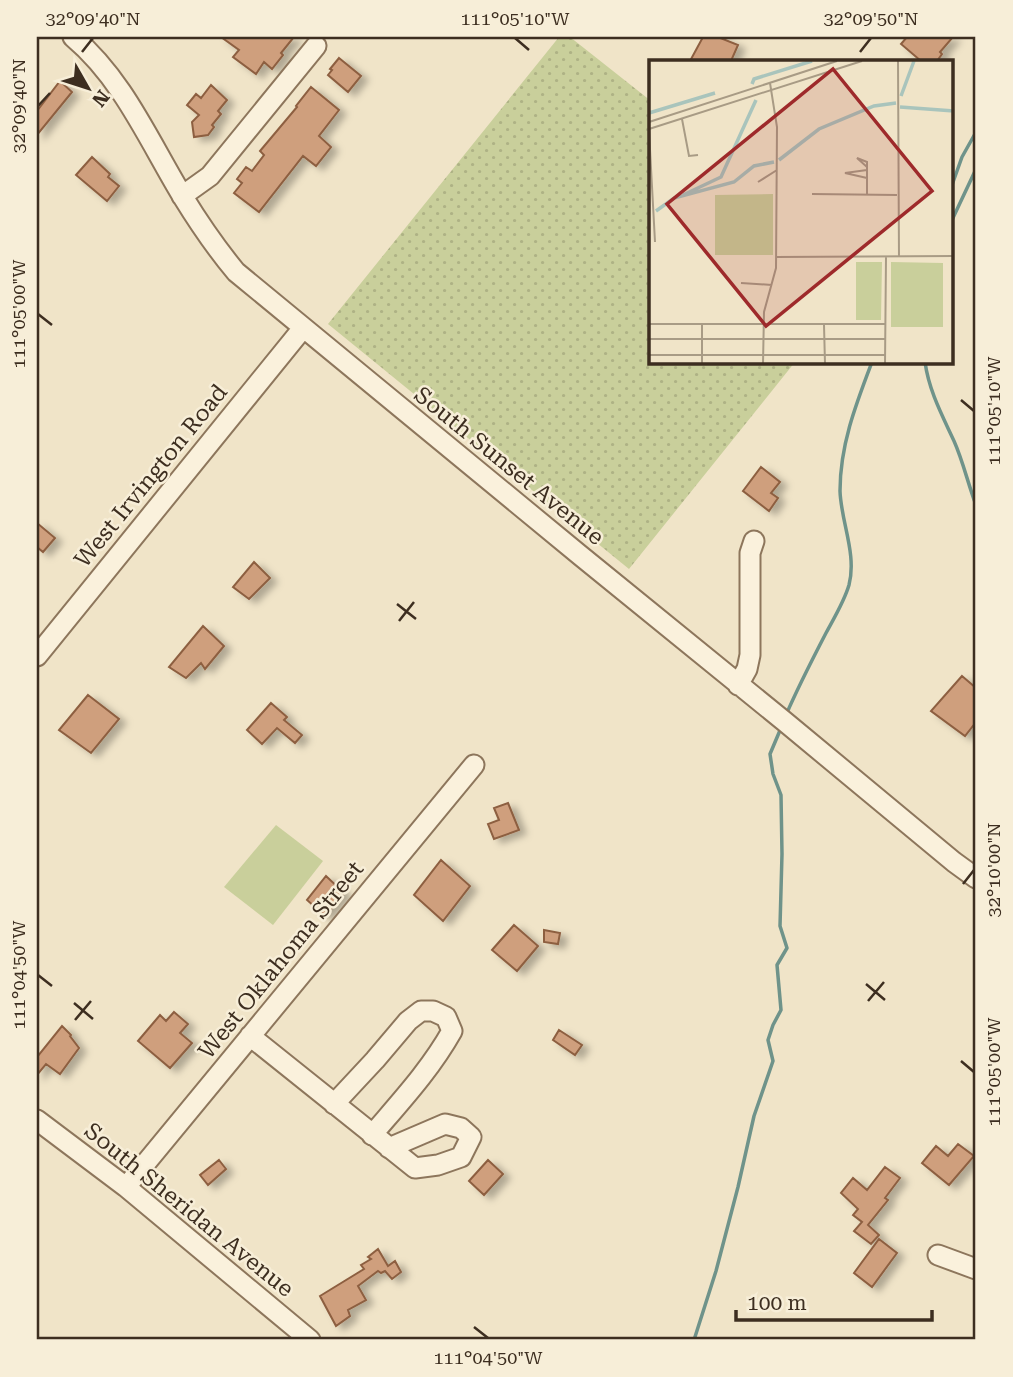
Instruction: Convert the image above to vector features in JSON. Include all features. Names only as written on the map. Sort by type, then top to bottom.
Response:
[{"type":"street","name":"South Sunset Avenue","points":[[72,37],[107,74],[130,104],[214,246],[236,272],[976,878]]},
{"type":"street","points":[[182,195],[210,176],[316,46]]},
{"type":"street","name":"West Irvington Road","points":[[37,656],[303,328]]},
{"type":"street","points":[[738,685],[747,669],[750,655],[750,553],[754,541]]},
{"type":"street","name":"West Oklahoma Street","points":[[126,1187],[474,765]]},
{"type":"street","points":[[334,1104],[414,1016],[421,1011],[433,1011],[446,1017],[452,1031],[444,1044],[430,1066],[372,1135]]},
{"type":"street","points":[[250,1036],[389,1148]]},
{"type":"street","name":"South Sheridan Avenue","points":[[37,1119],[126,1187],[310,1340]]},
{"type":"street","points":[[938,1255],[976,1269]]},
{"type":"green space","points":[[559,37],[570,37],[649,99],[649,364],[793,364],[629,569],[328,324]]},
{"type":"green space","points":[[276,825],[323,861],[273,925],[224,887]]},
{"type":"building","points":[[221,37],[294,37],[272,69],[264,62],[256,74],[233,57],[239,50]]},
{"type":"building","points":[[703,37],[718,37],[738,45],[731,60],[691,60]]},
{"type":"building","points":[[907,37],[953,37],[940,52],[942,54],[938,60],[920,60],[901,44]]},
{"type":"building","points":[[339,58],[361,76],[348,92],[328,75]]},
{"type":"building","points":[[60,81],[72,92],[37,135],[37,111]]},
{"type":"building","points":[[211,85],[227,100],[218,111],[221,114],[208,135],[194,137],[192,122],[199,115],[187,105],[196,94],[201,98]]},
{"type":"building","points":[[311,87],[339,110],[319,136],[331,147],[316,166],[303,156],[259,212],[234,193],[242,183],[237,179],[246,167],[252,171],[264,155],[260,151]]},
{"type":"building","points":[[92,157],[119,186],[107,201],[76,175]]},
{"type":"building","points":[[761,467],[780,482],[771,493],[778,498],[769,511],[743,491]]},
{"type":"building","points":[[37,523],[55,538],[43,552],[37,547]]},
{"type":"building","points":[[254,562],[270,578],[249,599],[233,587]]},
{"type":"building","points":[[203,626],[224,646],[205,669],[201,663],[186,678],[169,667]]},
{"type":"building","points":[[962,676],[976,688],[976,722],[965,736],[931,711]]},
{"type":"building","points":[[88,695],[119,719],[91,753],[59,730]]},
{"type":"building","points":[[271,703],[287,717],[284,720],[302,735],[295,743],[277,728],[262,744],[247,730]]},
{"type":"building","points":[[508,803],[519,830],[494,839],[488,824],[499,820],[494,808]]},
{"type":"building","points":[[441,860],[470,886],[443,921],[414,895]]},
{"type":"building","points":[[326,876],[344,893],[325,916],[307,900]]},
{"type":"building","points":[[514,925],[538,946],[517,971],[492,950]]},
{"type":"building","points":[[544,930],[560,933],[558,944],[544,942]]},
{"type":"building","points":[[174,1012],[188,1024],[180,1033],[192,1043],[170,1068],[138,1041],[160,1015],[166,1021]]},
{"type":"building","points":[[62,1026],[79,1048],[60,1074],[46,1064],[37,1075],[37,1057]]},
{"type":"building","points":[[559,1030],[582,1045],[575,1055],[553,1040]]},
{"type":"building","points":[[958,1144],[974,1156],[949,1185],[922,1163],[936,1146],[948,1156]]},
{"type":"building","points":[[219,1160],[226,1169],[208,1185],[200,1175]]},
{"type":"building","points":[[488,1160],[503,1174],[484,1195],[469,1181]]},
{"type":"building","points":[[885,1167],[900,1178],[885,1198],[888,1200],[868,1225],[879,1235],[871,1244],[854,1231],[862,1222],[853,1215],[858,1209],[841,1193],[853,1178],[867,1190]]},
{"type":"building","points":[[879,1239],[897,1253],[872,1287],[854,1273]]},
{"type":"building","points":[[378,1249],[388,1266],[395,1261],[401,1272],[392,1279],[385,1271],[378,1271],[358,1286],[366,1300],[348,1310],[350,1316],[336,1326],[320,1296],[364,1269],[361,1265],[371,1259],[368,1257]]},
{"type":"waterway","points":[[954,179],[962,157],[976,132]]},
{"type":"waterway","points":[[954,216],[976,169]]},
{"type":"waterway","points":[[786,715],[849,585],[851,562],[841,503],[841,474],[850,425],[871,364]]},
{"type":"waterway","points":[[925,364],[933,393],[957,449],[976,505]]},
{"type":"waterway","points":[[694,1340],[716,1271],[754,1116],[773,1061],[768,1040],[781,1010],[777,965],[787,948],[780,926],[781,795],[773,774],[770,754],[781,728]]}]
